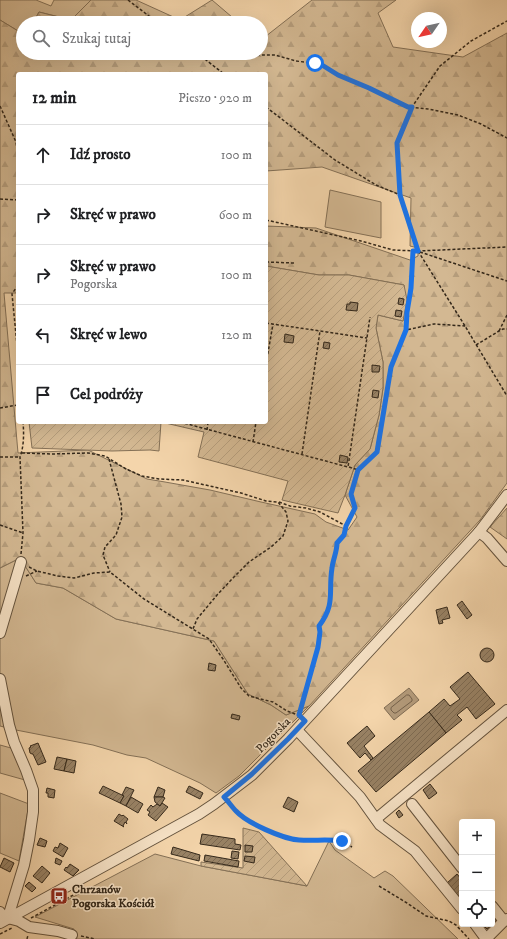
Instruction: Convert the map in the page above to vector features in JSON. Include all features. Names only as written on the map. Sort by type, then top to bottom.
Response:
[{"type":"street","name":"Pogorska","points":[[0,923],[199,814],[224,797],[252,774],[296,730],[302,718],[479,532],[507,495]]},
{"type":"street","points":[[479,532],[487,538],[507,562]]},
{"type":"street","points":[[0,633],[21,562]]},
{"type":"street","points":[[0,679],[8,725],[33,790],[33,812],[24,865],[9,918]]},
{"type":"street","points":[[376,819],[507,710]]},
{"type":"street","points":[[296,730],[360,797],[380,825],[415,851],[459,904]]},
{"type":"street","points":[[412,804],[459,864]]},
{"type":"street","points":[[476,927],[486,939],[506,920],[495,909]]},
{"type":"street","points":[[0,912],[4,917],[19,921],[29,927],[58,931],[68,937]]},
{"type":"path","points":[[128,0],[149,16]]},
{"type":"path","points":[[507,22],[471,41],[440,66],[412,107],[397,143],[400,195],[418,251],[507,396]]},
{"type":"path","points":[[268,55],[320,64],[338,75],[408,107],[458,115],[481,124],[507,138]]},
{"type":"path","points":[[206,60],[221,72]]},
{"type":"path","points":[[0,106],[16,142]]},
{"type":"path","points":[[268,108],[335,160],[376,185],[400,195]]},
{"type":"path","points":[[0,199],[16,200]]},
{"type":"path","points":[[268,220],[361,241],[393,250],[418,251],[507,247]]},
{"type":"path","points":[[110,459],[121,504],[122,517],[116,536],[105,547],[103,555],[110,572],[144,599],[192,630],[209,639],[241,688],[249,696],[273,702],[302,718],[318,647],[320,632],[319,626],[328,611],[331,602],[332,568],[337,543],[344,535],[346,526],[355,508],[351,494],[358,470],[377,452],[391,367],[406,330],[411,288],[413,251]]},
{"type":"path","points":[[418,251],[507,281]]},
{"type":"path","points":[[268,262],[294,263]]},
{"type":"path","points":[[16,288],[12,294],[16,335]]},
{"type":"path","points":[[499,331],[507,315]]},
{"type":"path","points":[[348,467],[370,317]]},
{"type":"path","points":[[268,323],[367,338]]},
{"type":"path","points":[[268,353],[273,324]]},
{"type":"path","points":[[406,330],[434,324],[465,326]]},
{"type":"path","points":[[476,345],[499,331],[507,329]]},
{"type":"path","points":[[302,454],[320,331]]},
{"type":"path","points":[[0,408],[16,405]]},
{"type":"path","points":[[23,424],[24,440],[20,457],[23,533],[21,562],[37,571],[74,578],[94,573],[110,572]]},
{"type":"path","points":[[187,424],[358,470]]},
{"type":"path","points":[[207,430],[208,424]]},
{"type":"path","points":[[253,442],[256,424]]},
{"type":"path","points":[[22,452],[52,454],[88,453],[105,456],[126,470],[142,476],[159,479],[183,480],[241,492],[266,501],[278,502],[320,512],[346,526]]},
{"type":"path","points":[[0,457],[20,457]]},
{"type":"path","points":[[192,630],[196,619],[233,578],[249,562],[271,547],[283,536],[288,521],[286,512],[278,502]]},
{"type":"path","points":[[0,526],[23,533]]},
{"type":"path","points":[[224,797],[236,812],[252,823],[279,835],[298,840],[342,841],[352,847]]},
{"type":"path","points":[[379,886],[426,916],[449,921],[456,925],[470,939]]},
{"type":"path","points":[[68,937],[95,939]]},
{"type":"green space","points":[[0,0],[36,0],[51,6],[54,0],[91,0],[75,16],[55,16],[39,12],[37,16],[16,16],[16,30],[0,20]]},
{"type":"green space","points":[[91,0],[136,0],[171,16],[75,16]]},
{"type":"green space","points":[[212,0],[231,16],[186,16]]},
{"type":"green space","points":[[312,0],[396,0],[378,13],[393,47],[463,57],[507,33],[507,483],[480,520],[309,706],[286,715],[271,705],[248,694],[214,641],[116,619],[63,588],[36,583],[20,558],[0,568],[0,20],[16,30],[16,60],[268,60],[268,35]]},
{"type":"green space","points":[[39,12],[55,16],[37,16]]},
{"type":"green space","points":[[330,190],[381,202],[381,238],[325,227]]},
{"type":"green space","points":[[268,266],[319,275],[349,275],[404,285],[407,300],[403,321],[378,315],[376,328],[383,362],[383,388],[379,415],[370,449],[355,465],[338,513],[282,500],[288,481],[198,457],[204,432],[170,424],[268,424]]},
{"type":"green space","points":[[29,424],[161,424],[159,451],[32,448]]},
{"type":"green space","points":[[507,508],[507,539],[490,527]]},
{"type":"green space","points":[[20,558],[36,583],[63,588],[116,619],[214,641],[248,694],[271,705],[286,715],[309,706],[239,776],[216,793],[200,783],[146,758],[127,755],[93,745],[0,726],[0,568]]},
{"type":"green space","points":[[0,745],[11,748],[25,780],[0,773]]},
{"type":"green space","points":[[0,793],[29,804],[19,861],[0,853]]},
{"type":"green space","points":[[243,828],[259,832],[307,886],[201,866],[201,862],[243,868]]},
{"type":"green space","points":[[329,841],[335,850],[374,878],[385,871],[393,876],[458,939],[73,939],[74,929],[35,917],[155,854],[201,866],[307,886]]},
{"type":"water","points":[[409,688],[419,700],[394,720],[384,708]]},
{"type":"building","points":[[399,298],[404,299],[403,305],[398,304]]},
{"type":"building","points":[[350,302],[358,303],[357,311],[346,310],[347,304],[350,304]]},
{"type":"building","points":[[396,310],[402,311],[401,317],[395,316]]},
{"type":"building","points":[[285,334],[294,336],[293,343],[284,342]]},
{"type":"building","points":[[324,342],[330,343],[329,349],[323,348]]},
{"type":"building","points":[[372,365],[380,366],[379,372],[372,372]]},
{"type":"building","points":[[373,390],[379,391],[378,398],[372,397]]},
{"type":"building","points":[[340,455],[348,457],[347,463],[339,462]]},
{"type":"building","points":[[462,601],[472,615],[467,619],[457,605]]},
{"type":"building","points":[[447,607],[450,618],[442,620],[443,623],[439,624],[436,610]]},
{"type":"building","points":[[487,648],[492,650],[494,655],[492,660],[487,662],[482,660],[480,655],[482,650]]},
{"type":"building","points":[[209,663],[216,665],[215,671],[208,670]]},
{"type":"building","points":[[468,672],[495,704],[476,719],[467,707],[457,715],[462,720],[446,733],[429,712],[444,699],[450,706],[460,699],[450,687]]},
{"type":"building","points":[[429,712],[446,733],[376,792],[358,771]]},
{"type":"building","points":[[232,714],[240,716],[239,720],[231,718]]},
{"type":"building","points":[[367,726],[375,736],[364,746],[373,758],[371,760],[365,753],[360,758],[347,743]]},
{"type":"building","points":[[38,743],[46,762],[38,765],[33,754],[30,753],[29,748],[31,747],[30,746]]},
{"type":"building","points":[[57,757],[67,759],[64,771],[54,769]]},
{"type":"building","points":[[67,759],[76,761],[74,773],[64,771]]},
{"type":"building","points":[[430,784],[437,793],[429,799],[423,790]]},
{"type":"building","points":[[103,786],[124,796],[120,803],[99,793]]},
{"type":"building","points":[[189,786],[203,793],[200,799],[186,792]]},
{"type":"building","points":[[126,787],[134,790],[126,806],[120,803],[124,796],[122,795]]},
{"type":"building","points":[[158,787],[165,790],[163,797],[154,797]]},
{"type":"building","points":[[47,788],[55,790],[54,798],[48,797],[48,793],[46,793]]},
{"type":"building","points":[[131,797],[143,804],[138,813],[126,806]]},
{"type":"building","points":[[154,797],[165,798],[160,806],[155,802]]},
{"type":"building","points":[[288,797],[298,802],[294,812],[283,807]]},
{"type":"building","points":[[162,803],[168,807],[156,821],[148,815],[150,812],[147,810],[151,805],[153,807],[157,804],[160,806]]},
{"type":"building","points":[[399,810],[403,815],[399,818],[396,813]]},
{"type":"building","points":[[119,814],[128,819],[126,822],[127,824],[125,822],[123,826],[124,827],[114,821]]},
{"type":"building","points":[[202,834],[235,839],[235,844],[241,845],[240,850],[200,844]]},
{"type":"building","points":[[40,838],[47,841],[45,847],[37,845]]},
{"type":"building","points":[[60,843],[68,848],[63,857],[53,851],[55,847],[58,848]]},
{"type":"building","points":[[245,845],[253,846],[252,852],[245,852]]},
{"type":"building","points":[[173,847],[200,855],[199,861],[171,854]]},
{"type":"building","points":[[232,851],[239,852],[238,859],[231,858]]},
{"type":"building","points":[[205,855],[239,861],[238,867],[204,861]]},
{"type":"building","points":[[245,856],[255,857],[254,863],[244,861]]},
{"type":"building","points":[[4,858],[14,863],[10,872],[0,867]]},
{"type":"building","points":[[56,858],[62,861],[60,865],[55,863]]},
{"type":"building","points":[[70,864],[79,870],[73,876],[64,870]]},
{"type":"building","points":[[42,866],[50,873],[42,883],[33,876]]},
{"type":"building","points":[[457,874],[459,876],[459,897],[447,883]]},
{"type":"building","points":[[29,882],[36,888],[32,892],[25,886]]},
{"type":"place","name":"Chrzanów Pogorska Kościół","points":[[59,896]]},
{"type":"route","points":[[315,63],[320,64],[338,75],[383,94],[408,107],[412,107],[397,143],[400,195],[418,251],[413,251],[411,288],[406,330],[391,367],[377,452],[358,470],[351,494],[355,508],[346,526],[344,535],[337,543],[331,576],[331,602],[328,611],[319,626],[320,632],[318,647],[299,715],[305,721],[252,774],[224,797],[236,812],[252,823],[279,835],[298,840],[342,841]]}]
